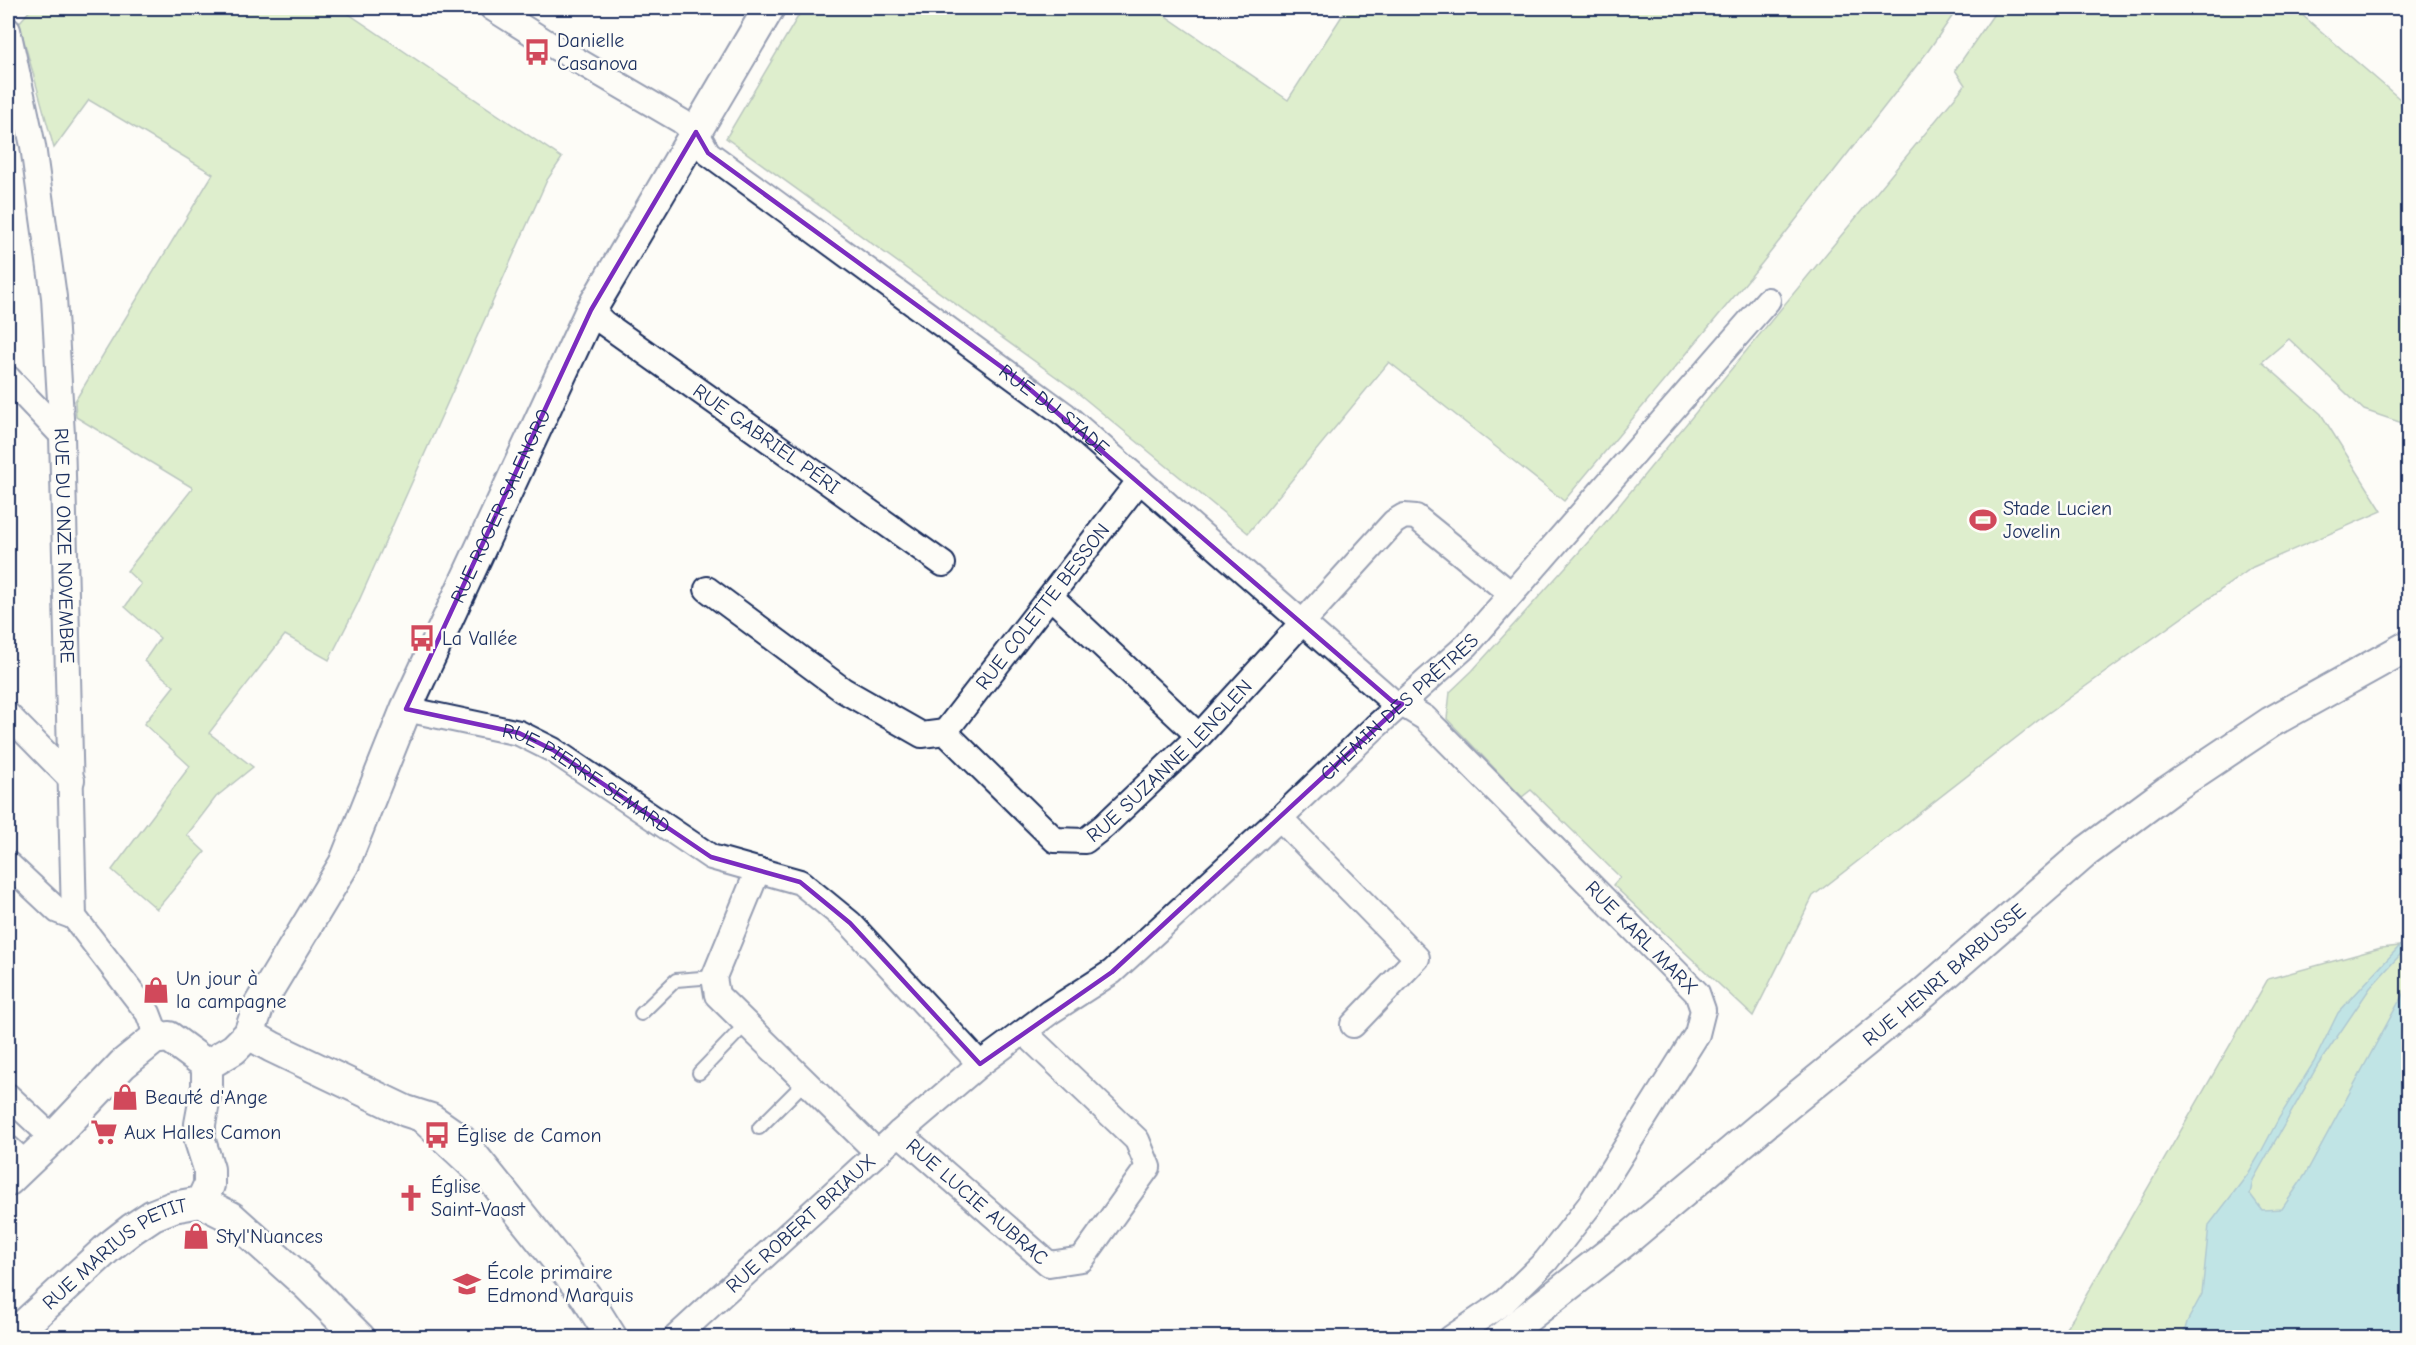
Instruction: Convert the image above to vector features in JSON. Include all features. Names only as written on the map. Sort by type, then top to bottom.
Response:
[{"type":"street","points":[[492,8],[696,132]]},
{"type":"street","name":"RUE ROGER SALENGRO","points":[[249,1034],[259,1005],[344,864],[406,709],[591,310],[631,246],[769,8]]},
{"type":"street","name":"RUE DU ONZE NOVEMBRE","points":[[8,30],[33,146],[54,297],[62,435],[74,917]]},
{"type":"street","name":"RUE DU STADE","points":[[696,132],[708,153],[1065,415],[1302,624],[1392,701],[1402,704]]},
{"type":"street","name":"CHEMIN DES PRÊTRES","points":[[980,1064],[1025,1033],[1050,1012],[1112,972],[1467,645],[1768,300]]},
{"type":"street","name":"RUE GABRIEL PÉRI","points":[[591,310],[604,323],[943,564]]},
{"type":"street","points":[[8,378],[62,435]]},
{"type":"street","name":"RUE COLETTE BESSON","points":[[945,732],[1140,480]]},
{"type":"street","name":"RUE SUZANNE LENGLEN","points":[[945,732],[1055,840],[1085,841],[1104,826],[1199,736],[1394,522],[1404,516],[1416,517],[1511,594]]},
{"type":"street","points":[[707,589],[843,690],[921,735],[945,732]]},
{"type":"street","points":[[1051,597],[1199,736]]},
{"type":"street","name":"RUE HENRI BARBUSSE","points":[[1501,1338],[1630,1237],[1916,1000],[2087,851],[2168,791],[2271,722],[2409,646]]},
{"type":"street","name":"RUE KARL MARX","points":[[1402,704],[1425,718],[1697,993],[1703,1010],[1697,1034],[1589,1206],[1546,1261],[1504,1302],[1451,1338]]},
{"type":"street","name":"RUE PIERRE SEMARD","points":[[406,709],[519,733],[554,750],[711,857],[800,882],[850,923],[980,1064]]},
{"type":"street","points":[[8,715],[72,780]]},
{"type":"street","points":[[1280,818],[1417,958],[1353,1024]]},
{"type":"street","points":[[8,864],[58,911],[74,917],[148,1013],[153,1026],[154,1039]]},
{"type":"street","points":[[758,870],[714,976],[717,995],[878,1153]]},
{"type":"street","name":"RUE LUCIE AUBRAC","points":[[899,1133],[1049,1264],[1082,1259],[1148,1167],[1137,1140],[1025,1033]]},
{"type":"street","points":[[14,1164],[53,1138],[123,1064],[154,1039],[169,1036],[207,1065],[234,1049],[249,1034],[406,1111],[431,1119],[461,1140],[585,1295],[612,1338]]},
{"type":"street","name":"RUE ROBERT BRIAUX","points":[[675,1338],[899,1133],[980,1064]]},
{"type":"street","name":"RUE MARIUS PETIT","points":[[10,1338],[109,1247],[132,1229],[153,1215],[201,1202],[209,1185],[209,1169],[200,1141],[200,1124],[207,1086],[207,1065]]},
{"type":"street","points":[[8,1096],[53,1138]]},
{"type":"street","points":[[201,1202],[231,1217],[306,1284],[360,1338]]},
{"type":"lane","points":[[641,1014],[676,980],[714,976]]},
{"type":"lane","points":[[699,1072],[746,1024]]},
{"type":"lane","points":[[759,1128],[805,1082]]},
{"type":"highlighted area","points":[[696,132],[708,153],[1018,379],[1392,701],[1402,704],[1112,972],[980,1064],[850,923],[800,882],[711,857],[553,750],[519,733],[406,709],[591,310]]},
{"type":"green space","points":[[32,8],[340,8],[562,158],[547,180],[358,603],[329,660],[285,635],[209,733],[253,767],[216,797],[187,835],[205,852],[157,909],[112,870],[190,766],[144,724],[174,686],[144,661],[160,638],[125,607],[141,584],[127,571],[193,488],[76,417],[75,401],[213,174],[89,100],[54,148],[19,23]]},
{"type":"green space","points":[[803,8],[1154,8],[1288,100],[1347,8],[1958,8],[1928,51],[1762,263],[1564,501],[1389,362],[1248,533],[1073,389],[726,138]]},
{"type":"green space","name":"Stade Lucien Jovelin","points":[[1998,8],[2294,8],[2408,106],[2408,425],[2364,410],[2289,339],[2262,362],[2321,414],[2382,511],[2253,567],[2044,716],[1813,896],[1753,1016],[1613,885],[1620,877],[1531,790],[1522,797],[1447,719],[1450,692],[1472,671],[1599,530],[1965,85],[1955,70]]},
{"type":"green space","points":[[2408,945],[2408,1337],[2059,1338],[2073,1318],[2268,979],[2381,948]]},
{"type":"water","points":[[2408,937],[2408,946],[2370,988],[2318,1065],[2253,1180],[2250,1194],[2262,1210],[2282,1209],[2305,1175],[2408,985],[2408,1337],[2183,1337],[2187,1322],[2202,1294],[2209,1225],[2248,1174],[2314,1062],[2338,1013]]},
{"type":"place","name":"Danielle Casanova","points":[[537,52]]},
{"type":"place","name":"Stade Lucien Jovelin","points":[[1983,520]]},
{"type":"place","name":"La Vallée","points":[[422,638]]},
{"type":"place","name":"Un jour à la campagne","points":[[156,990]]},
{"type":"place","name":"Beauté d'Ange","points":[[125,1097]]},
{"type":"place","name":"Aux Halles Camon","points":[[104,1132]]},
{"type":"place","name":"Église de Camon","points":[[437,1135]]},
{"type":"place","name":"Église Saint-Vaast","points":[[411,1198]]},
{"type":"place","name":"Styl'Nuances","points":[[196,1236]]},
{"type":"place","name":"École primaire Edmond Marquis","points":[[467,1284]]}]
